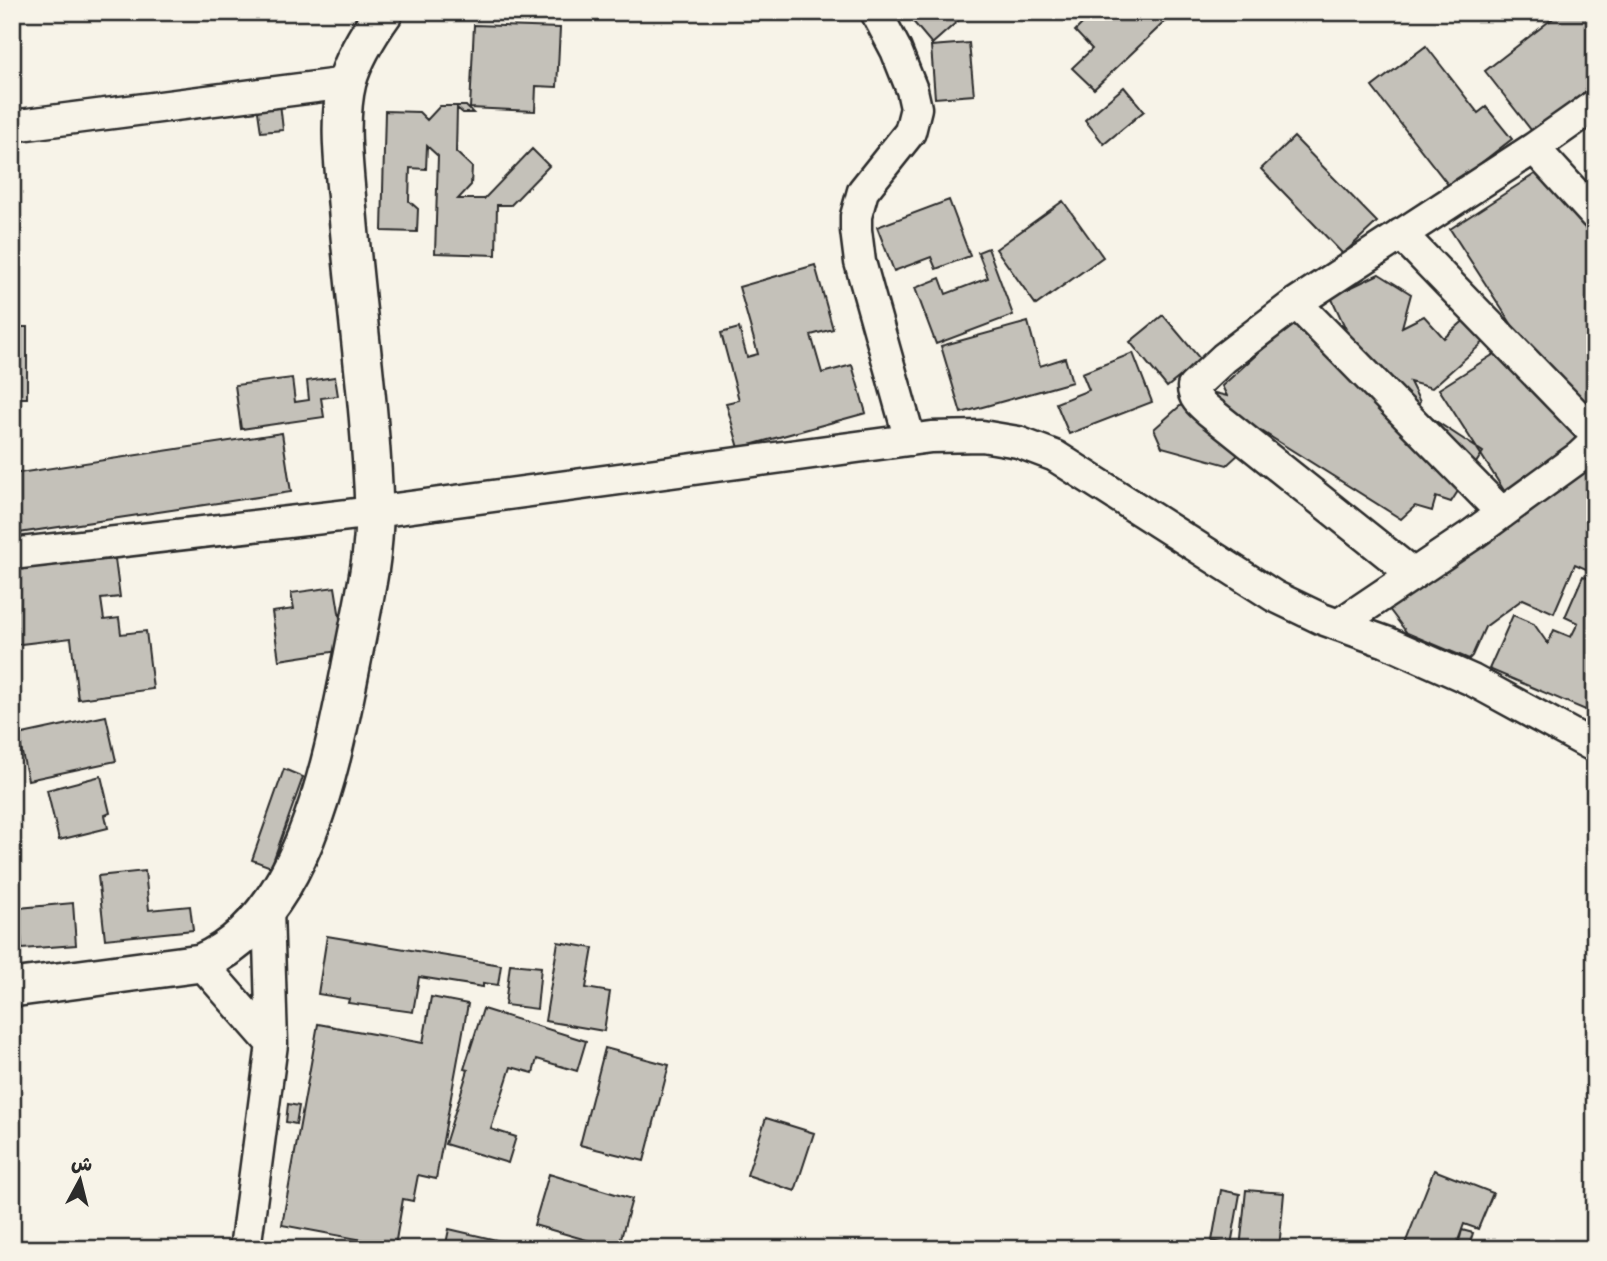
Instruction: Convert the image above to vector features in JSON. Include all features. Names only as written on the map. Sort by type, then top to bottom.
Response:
[{"type":"street","points":[[12,988],[201,962],[215,957],[268,909],[306,838],[322,795],[337,733],[365,594],[374,512],[369,427],[345,174],[344,119],[347,83],[360,51],[384,12]]},
{"type":"street","points":[[876,12],[900,58],[916,108],[910,132],[863,191],[856,230],[860,262],[910,440]]},
{"type":"street","points":[[12,125],[347,83]]},
{"type":"street","points":[[1413,575],[1209,411],[1193,393],[1193,387],[1196,381],[1296,303],[1534,148],[1595,105]]},
{"type":"street","points":[[1534,148],[1595,215]]},
{"type":"street","points":[[1401,234],[1595,433]]},
{"type":"street","points":[[1296,303],[1502,513]]},
{"type":"street","points":[[12,554],[374,512],[910,440],[982,436],[1018,442],[1055,456],[1275,596],[1472,680],[1595,747]]},
{"type":"street","points":[[1338,625],[1502,513],[1579,457],[1595,442]]},
{"type":"street","points":[[245,1249],[272,1044],[268,909]]},
{"type":"street","points":[[201,962],[272,1044]]},
{"type":"building","points":[[905,12],[968,12],[932,44]]},
{"type":"building","points":[[1094,12],[1174,13],[1094,89],[1072,68],[1092,49],[1075,31]]},
{"type":"building","points":[[1561,12],[1595,12],[1595,89],[1535,135],[1485,71]]},
{"type":"building","points":[[474,25],[560,28],[557,87],[536,86],[535,111],[470,108]]},
{"type":"building","points":[[969,43],[974,95],[935,98],[931,46]]},
{"type":"building","points":[[1426,46],[1478,113],[1486,107],[1512,139],[1450,187],[1372,87]]},
{"type":"building","points":[[1124,87],[1144,111],[1104,144],[1085,120]]},
{"type":"building","points":[[280,103],[283,130],[261,132],[257,105]]},
{"type":"building","points":[[440,106],[466,106],[473,113],[463,113],[457,108],[456,152],[472,167],[471,185],[458,199],[484,199],[532,149],[549,166],[511,205],[497,205],[496,255],[435,253],[438,156],[427,146],[426,169],[410,168],[409,201],[418,209],[417,232],[382,231],[385,111],[419,112],[427,120]]},
{"type":"building","points":[[1294,137],[1377,222],[1343,254],[1261,169]]},
{"type":"building","points":[[1552,163],[1592,187],[1595,175],[1595,430],[1590,437],[1505,492],[1439,389],[1518,339],[1523,342],[1450,229]]},
{"type":"building","points":[[949,200],[970,256],[936,269],[931,257],[894,271],[877,227]]},
{"type":"building","points":[[1063,201],[1103,257],[1036,305],[996,249]]},
{"type":"building","points":[[988,248],[1013,315],[936,344],[915,288],[940,278],[946,294],[988,278],[978,252]]},
{"type":"building","points":[[815,265],[833,329],[811,335],[822,373],[852,365],[866,413],[739,448],[726,403],[739,400],[721,333],[739,328],[747,357],[758,354],[739,287]]},
{"type":"building","points":[[1379,274],[1411,294],[1402,327],[1424,316],[1444,338],[1484,303],[1504,324],[1432,388],[1410,382],[1420,402],[1401,431],[1428,416],[1483,452],[1451,502],[1436,497],[1432,511],[1415,506],[1401,519],[1263,432],[1227,465],[1162,447],[1154,429],[1199,389],[1227,396],[1222,386],[1311,305],[1345,327],[1331,297]]},
{"type":"building","points":[[1163,315],[1201,360],[1167,387],[1130,342]]},
{"type":"building","points":[[1028,322],[1040,366],[1065,358],[1072,382],[961,413],[941,346]]},
{"type":"building","points":[[12,327],[27,327],[27,398],[12,398]]},
{"type":"building","points":[[1133,353],[1152,402],[1069,434],[1056,403],[1089,390],[1082,373]]},
{"type":"building","points":[[335,377],[338,396],[321,398],[324,417],[241,429],[235,385],[292,378],[295,402],[309,400],[307,381]]},
{"type":"building","points":[[282,433],[291,492],[12,534],[12,474]]},
{"type":"building","points":[[1595,461],[1595,573],[1575,564],[1554,613],[1523,599],[1485,627],[1469,659],[1407,633],[1389,609]]},
{"type":"building","points":[[95,555],[96,561],[115,559],[120,597],[101,599],[104,620],[119,618],[121,634],[146,631],[153,689],[78,699],[71,638],[12,645],[12,565]]},
{"type":"building","points":[[1583,576],[1595,581],[1595,714],[1489,669],[1513,615],[1534,624],[1548,644],[1554,630],[1571,637],[1578,623],[1565,617]]},
{"type":"building","points":[[335,587],[345,650],[279,660],[272,612],[294,609],[291,593]]},
{"type":"building","points":[[106,716],[116,761],[28,780],[18,735]]},
{"type":"building","points":[[284,769],[303,777],[271,867],[252,860]]},
{"type":"building","points":[[101,776],[110,813],[105,815],[108,828],[59,840],[47,790]]},
{"type":"building","points":[[145,871],[149,910],[190,906],[193,930],[105,939],[98,876]]},
{"type":"building","points":[[73,903],[76,945],[22,949],[19,908]]},
{"type":"building","points":[[327,936],[501,965],[498,985],[483,983],[483,987],[419,977],[413,1012],[348,1003],[349,999],[318,994]]},
{"type":"building","points":[[558,942],[593,948],[586,988],[610,992],[604,1031],[545,1021]]},
{"type":"building","points":[[510,964],[541,967],[537,1009],[505,1005]]},
{"type":"building","points":[[431,997],[468,1004],[436,1179],[418,1175],[413,1201],[403,1199],[395,1246],[282,1225],[318,1024],[423,1043]]},
{"type":"building","points":[[483,1009],[586,1041],[577,1071],[537,1059],[533,1073],[511,1067],[491,1129],[516,1137],[508,1163],[445,1144]]},
{"type":"building","points":[[605,1048],[669,1065],[644,1161],[580,1145]]},
{"type":"building","points":[[288,1104],[299,1106],[296,1124],[286,1122]]},
{"type":"building","points":[[766,1118],[814,1133],[795,1191],[747,1175]]},
{"type":"building","points":[[1434,1170],[1493,1193],[1478,1229],[1464,1224],[1455,1249],[1403,1249]]},
{"type":"building","points":[[549,1174],[632,1199],[618,1249],[534,1225]]},
{"type":"building","points":[[1221,1190],[1240,1194],[1231,1245],[1212,1241]]},
{"type":"building","points":[[1246,1190],[1284,1193],[1279,1249],[1240,1249]]},
{"type":"building","points":[[449,1229],[535,1249],[445,1249]]},
{"type":"building","points":[[1462,1230],[1473,1233],[1468,1249],[1457,1249]]}]
